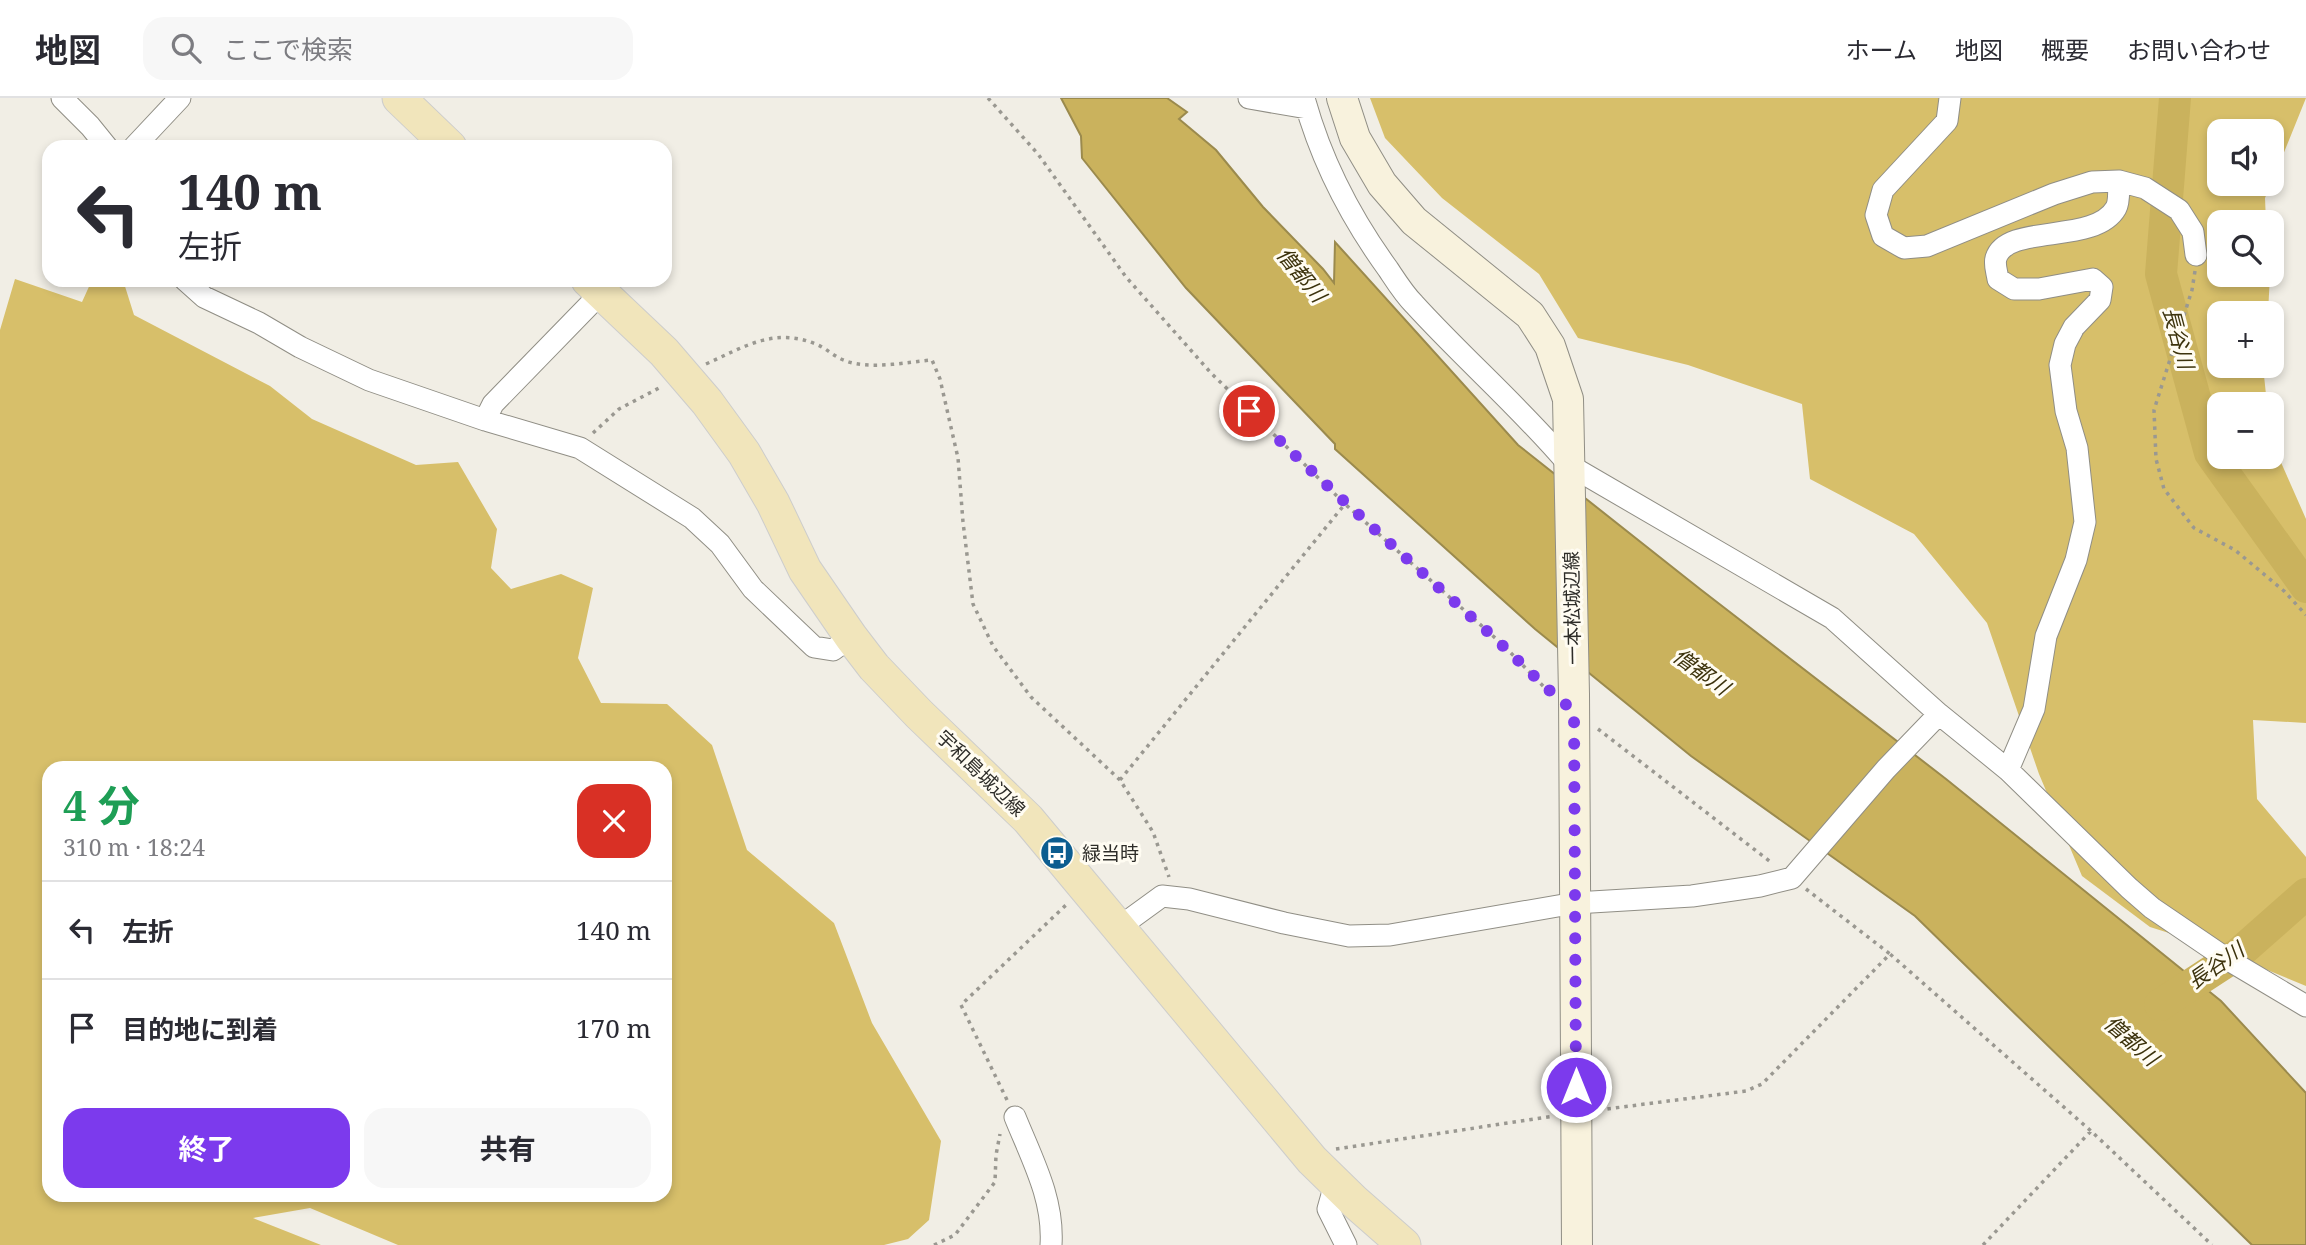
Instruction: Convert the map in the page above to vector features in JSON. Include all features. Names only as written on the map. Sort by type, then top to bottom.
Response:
[{"type":"main road","points":[[399,98],[443,140]]},
{"type":"main road","name":"一本松城辺線","points":[[1342,98],[1355,138],[1381,184],[1414,221],[1530,316],[1550,346],[1568,399],[1574,703],[1577,1245]]},
{"type":"main road","name":"宇和島城辺線","points":[[596,287],[664,352],[707,402],[744,453],[773,503],[805,570],[874,667],[1028,819],[1312,1160],[1404,1245]]},
{"type":"street","points":[[62,98],[101,140]]},
{"type":"street","points":[[141,140],[180,98]]},
{"type":"street","points":[[1250,98],[1306,103],[1319,143],[1344,200],[1372,246],[1412,302],[1548,440],[1569,465],[1832,618],[1939,714],[2008,770],[2152,908],[2206,946],[2306,1006]]},
{"type":"street","points":[[1951,98],[1947,121],[1883,190],[1876,215],[1883,236],[1904,248],[1927,246],[2092,181],[2119,181],[2145,188],[2179,210],[2193,232],[2196,255]]},
{"type":"street","points":[[2008,770],[2034,709],[2046,636],[2076,560],[2085,522],[2084,493],[2077,448],[2066,411],[2060,365],[2065,344],[2074,327],[2100,300],[2102,287],[2093,279],[2039,289],[2014,289],[1998,279],[1995,261],[2000,249],[2016,241],[2081,229],[2108,218],[2118,205],[2119,181]]},
{"type":"street","points":[[193,287],[204,297],[369,380],[485,420],[580,448],[692,518],[720,544],[753,589],[814,647],[833,650],[851,637]]},
{"type":"street","points":[[485,420],[493,404],[594,287]]},
{"type":"street","points":[[1118,928],[1162,896],[1189,899],[1349,936],[1390,935],[1575,903],[1692,897],[1759,886],[1794,874],[1886,769],[1939,714]]},
{"type":"street","points":[[1015,1117],[1049,1201],[1051,1245]]},
{"type":"street","points":[[1335,1184],[1328,1209],[1346,1245]]},
{"type":"path","points":[[988,98],[1038,154],[1126,277],[1202,364],[1345,504],[1502,644],[1546,690],[1574,703],[1794,874],[1890,954],[2091,1131],[2212,1245]]},
{"type":"path","points":[[2196,255],[2192,290],[2154,410],[2156,459],[2164,489],[2194,528],[2235,550],[2284,591],[2306,615]]},
{"type":"path","points":[[580,448],[619,410],[684,374],[746,345],[772,337],[798,338],[820,346],[846,362],[880,365],[932,360],[940,379],[958,458],[962,522],[972,604],[993,646],[1031,697],[1120,779],[1153,832],[1168,873],[1173,898]]},
{"type":"path","points":[[1120,779],[1345,504]]},
{"type":"path","points":[[934,1245],[955,1235],[995,1182],[996,1155],[1002,1127],[1015,1117],[961,1006],[1083,886]]},
{"type":"path","points":[[1312,1160],[1334,1149],[1746,1091],[1762,1084],[1890,954]]},
{"type":"path","points":[[1983,1245],[2091,1131]]},
{"type":"shaded area","points":[[1370,98],[2306,98],[2284,152],[2284,119],[2207,119],[2207,196],[2266,196],[2266,210],[2207,210],[2207,287],[2269,287],[2269,301],[2207,301],[2207,378],[2264,378],[2266,392],[2207,392],[2207,469],[2284,469],[2306,519],[2306,723],[2253,720],[2257,799],[2306,857],[2306,986],[2207,945],[2150,927],[2082,876],[2039,774],[1987,623],[1914,534],[1810,479],[1802,404],[1688,365],[1578,338],[1539,274],[1442,198],[1385,138]]},
{"type":"shaded area","points":[[15,279],[82,302],[89,287],[125,287],[134,315],[270,386],[312,419],[416,465],[458,462],[497,529],[491,568],[511,589],[561,574],[593,588],[578,658],[601,703],[667,704],[712,745],[747,850],[834,923],[872,1023],[941,1141],[929,1220],[908,1239],[884,1245],[398,1245],[310,1208],[253,1218],[321,1245],[0,1245],[0,330]]},
{"type":"water","name":"僧都川","points":[[1061,98],[1167,98],[1187,112],[1179,119],[1216,150],[1263,207],[1334,283],[1335,242],[1518,445],[1946,779],[2221,1001],[2306,1093],[2306,1245],[2252,1245],[1915,916],[1691,756],[1535,629],[1335,449],[1335,444],[1186,288],[1082,158],[1081,136]]},
{"type":"waterway","name":"長谷川","points":[[2175,98],[2161,274],[2210,453],[2306,587]]},
{"type":"waterway","name":"長谷川","points":[[2160,1005],[2238,954],[2306,894]]},
{"type":"place","name":"緑当時","points":[[1057,853]]},
{"type":"route","points":[[1249,411],[1345,504],[1502,644],[1546,690],[1574,711],[1576,1087]]}]
